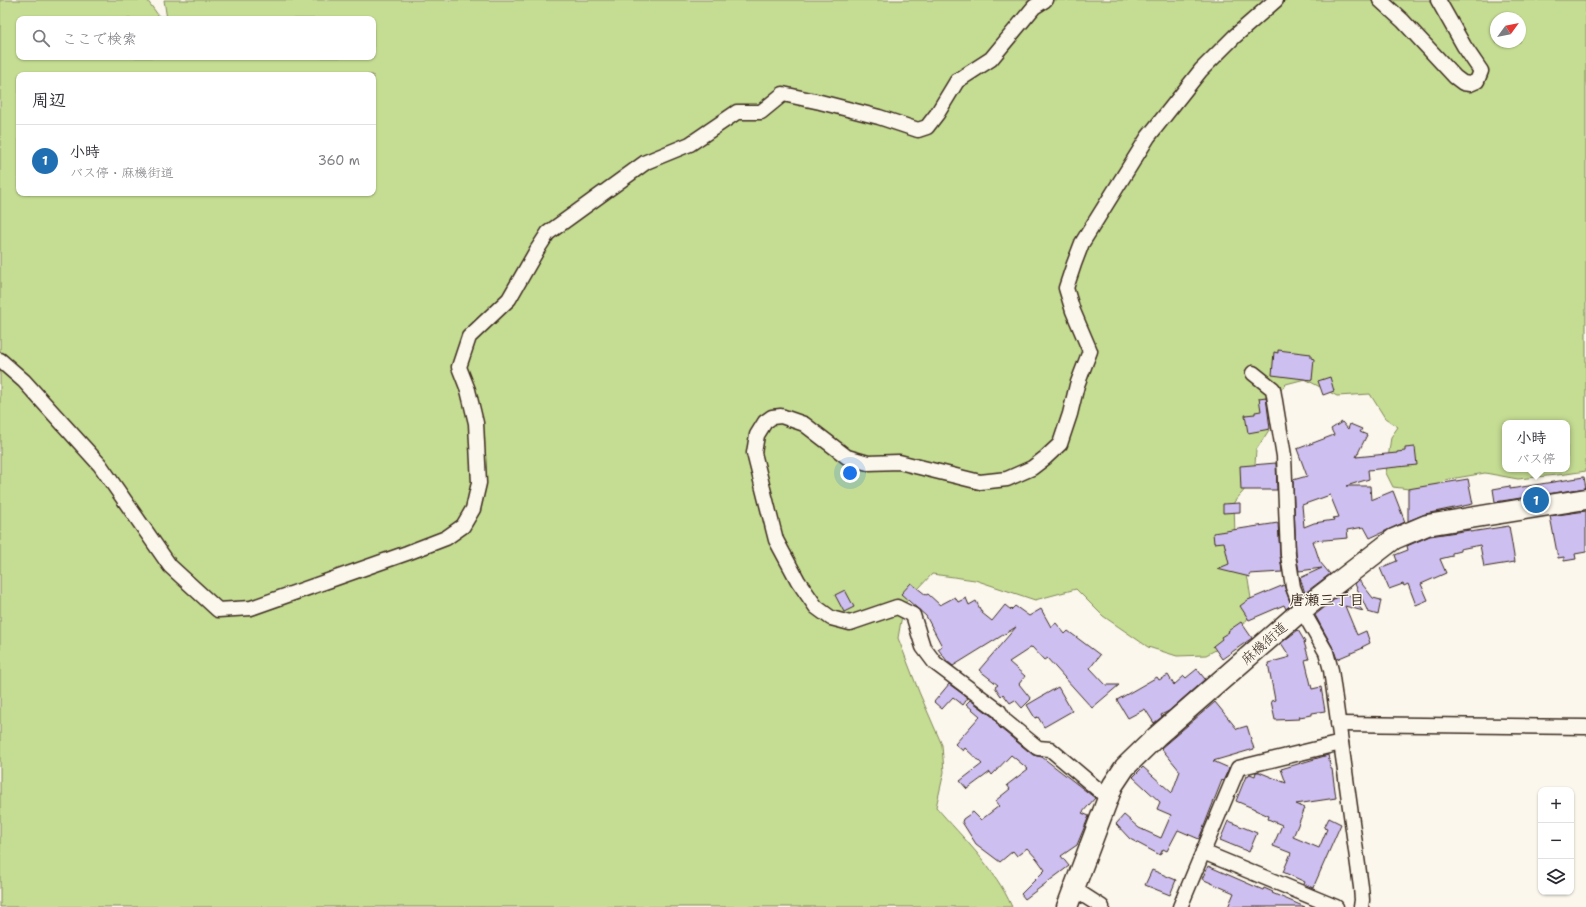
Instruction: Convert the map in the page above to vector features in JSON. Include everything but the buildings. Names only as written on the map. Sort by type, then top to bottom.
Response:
[{"type":"street","points":[[0,360],[24,381],[100,464],[170,566],[218,610],[251,608],[446,538],[463,526],[473,509],[479,483],[476,423],[468,390],[459,367],[469,338],[509,300],[536,250],[548,233],[646,162],[690,144],[737,112],[761,112],[783,94],[879,117],[918,130],[927,127],[938,114],[957,81],[991,59],[1034,7],[1045,0]]},
{"type":"street","points":[[1108,798],[1050,749],[1038,748],[1005,721],[999,711],[935,663],[923,647],[913,615],[897,607],[850,623],[831,618],[816,607],[798,581],[776,540],[754,453],[757,435],[765,422],[772,417],[781,416],[804,424],[847,457],[868,463],[899,462],[980,482],[1007,479],[1032,468],[1045,458],[1060,444],[1070,414],[1077,385],[1090,351],[1073,311],[1066,288],[1082,243],[1148,137],[1201,70],[1235,36],[1276,0]]},
{"type":"street","points":[[1380,0],[1403,21],[1455,77],[1463,83],[1470,84],[1477,81],[1481,71],[1464,46],[1438,0]]},
{"type":"street","points":[[1253,373],[1273,389],[1284,456],[1288,555],[1293,587],[1302,610],[1326,652],[1331,670],[1361,887],[1361,907]]},
{"type":"street","name":"麻機街道","points":[[1071,898],[1113,785],[1125,767],[1157,736],[1302,610],[1394,539],[1427,525],[1586,499]]},
{"type":"street","points":[[1338,724],[1586,728]]},
{"type":"street","points":[[1180,907],[1238,768],[1341,743]]},
{"type":"street","points":[[1203,852],[1336,907]]},
{"type":"street","points":[[1071,898],[1102,907]]},
{"type":"green space","points":[[0,0],[147,0],[159,16],[16,16],[16,60],[376,60],[376,16],[167,16],[164,0],[1586,0],[1586,471],[1518,479],[1485,473],[1445,480],[1433,492],[1393,487],[1386,473],[1391,437],[1398,427],[1385,418],[1370,394],[1337,396],[1305,379],[1286,384],[1266,406],[1269,430],[1256,450],[1254,479],[1234,502],[1235,537],[1248,580],[1253,611],[1231,642],[1206,655],[1177,656],[1148,647],[1103,616],[1076,589],[1035,600],[975,580],[932,574],[904,604],[898,638],[942,745],[944,772],[936,807],[988,866],[1012,907],[0,907]]},
{"type":"place","name":"小時","points":[[1536,500]]},
{"type":"district","name":"唐瀬三丁目","points":[[1327,600]]}]
